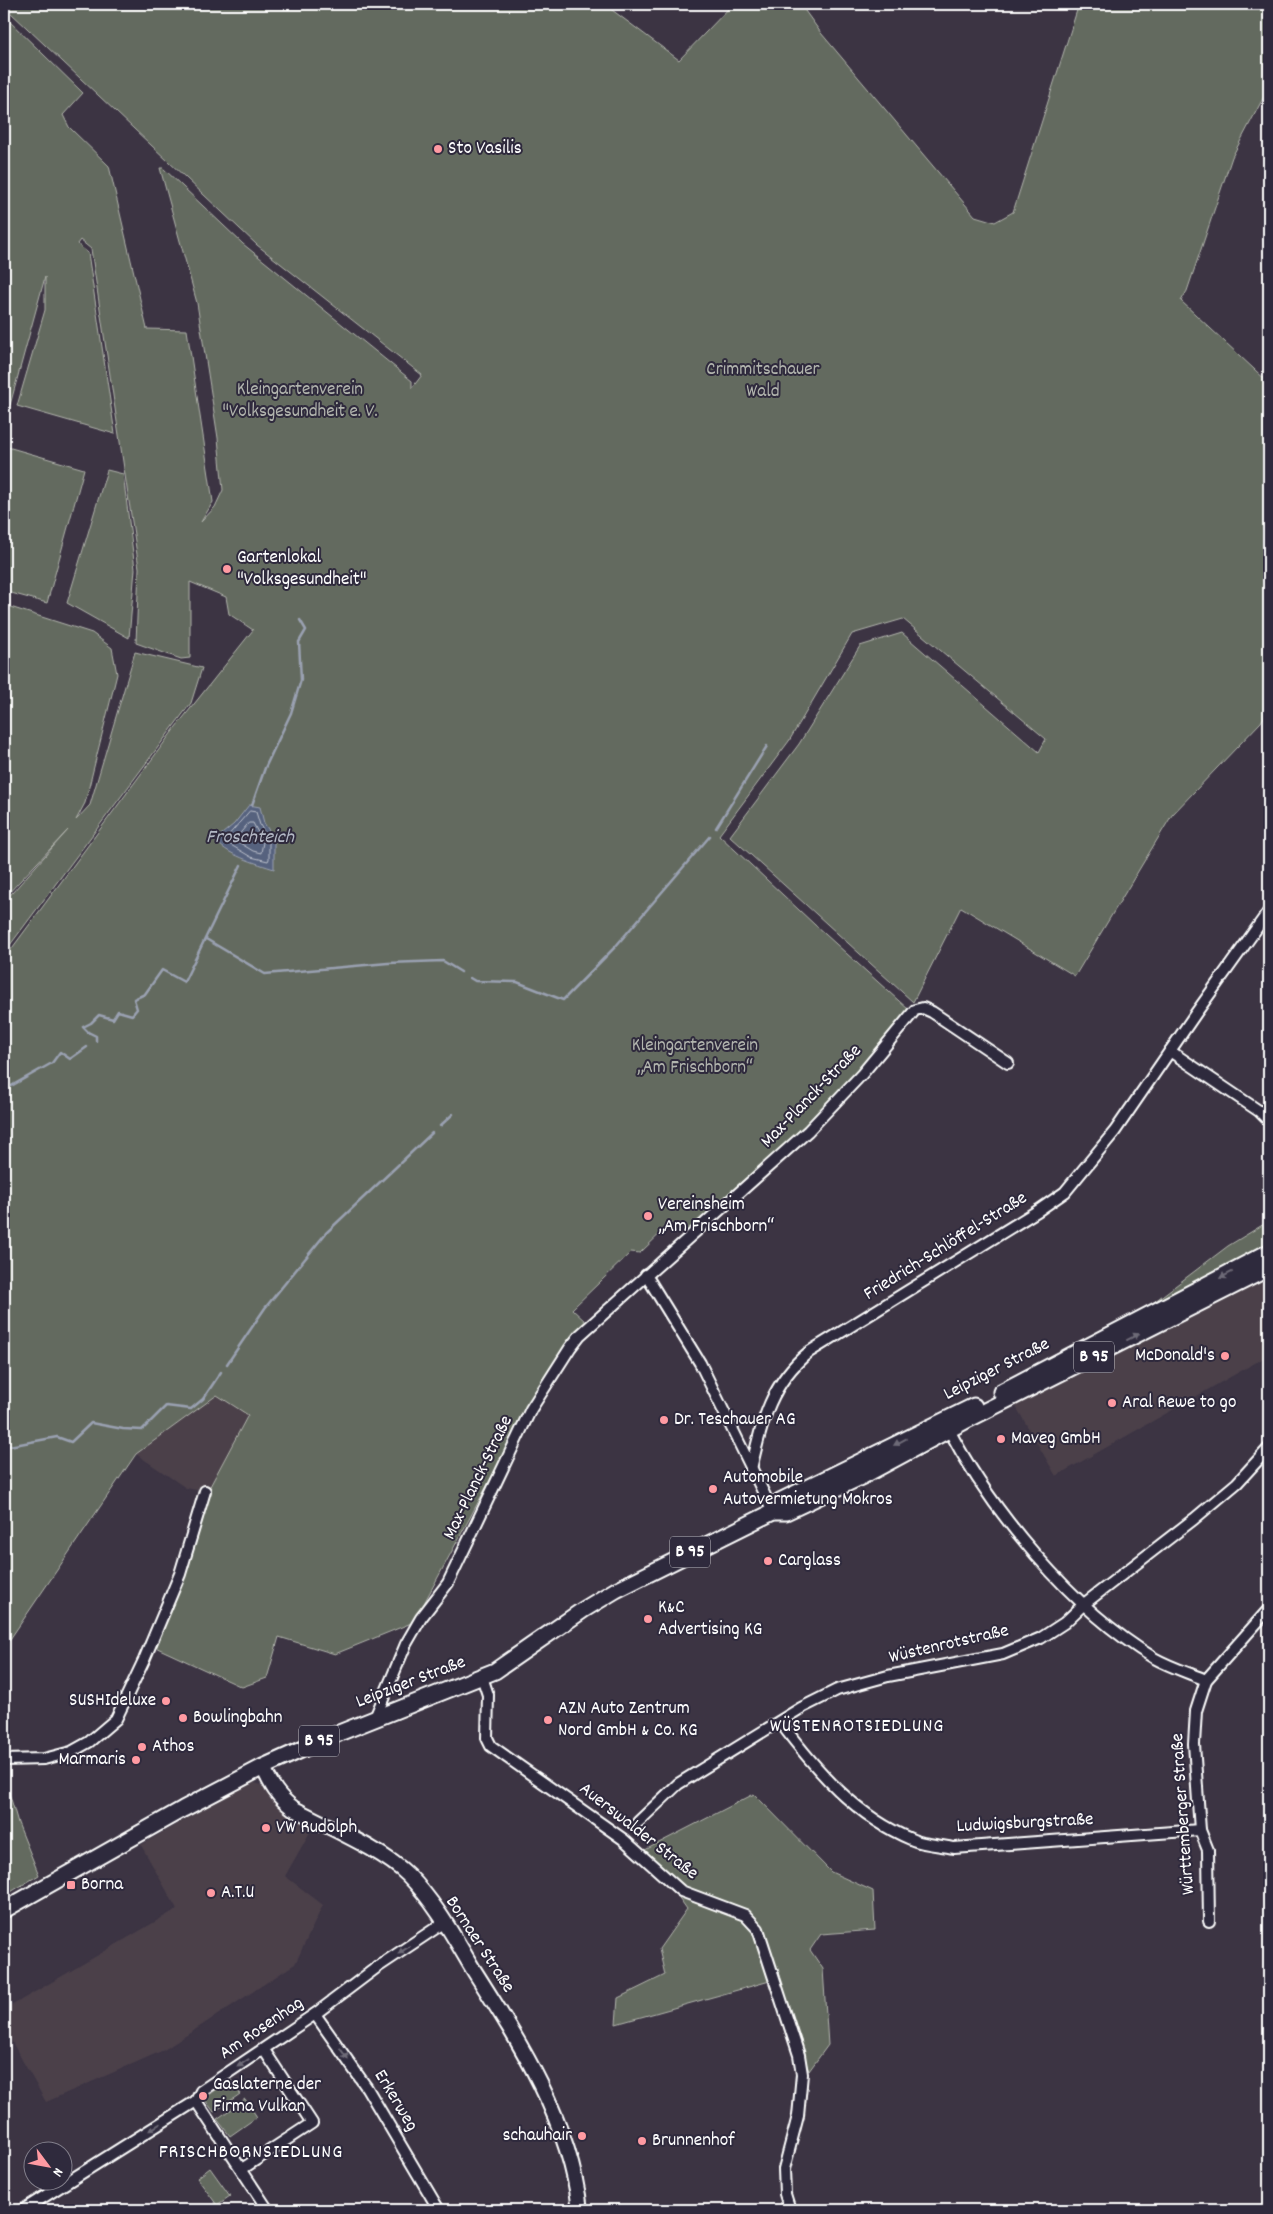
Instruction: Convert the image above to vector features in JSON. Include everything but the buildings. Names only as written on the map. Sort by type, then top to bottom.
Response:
[{"type":"main road","name":"Leipziger Straße","points":[[946,1425],[1269,1252]]},
{"type":"main road","name":"Leipziger Straße","points":[[4,1910],[190,1805],[263,1767],[375,1718],[482,1678],[508,1664],[583,1610],[616,1590],[773,1512],[780,1501],[946,1425],[1269,1268]]},
{"type":"main road","name":"Bornaer Straße","points":[[263,1767],[272,1788],[284,1801],[293,1808],[394,1864],[408,1875],[445,1922],[528,2057],[551,2106],[578,2191],[580,2210]]},
{"type":"street","name":"Friedrich-Schlöffel-Straße","points":[[751,1469],[762,1423],[770,1402],[793,1365],[809,1352],[1065,1192],[1115,1131],[1269,910]]},
{"type":"street","name":"Max-Planck-Straße","points":[[375,1718],[406,1644],[421,1618],[448,1583],[531,1409],[548,1379],[580,1335],[808,1131],[862,1074],[915,1010],[923,1008],[932,1012],[1008,1063]]},
{"type":"street","points":[[1170,1051],[1259,1110],[1269,1121]]},
{"type":"street","points":[[646,1276],[700,1363],[773,1512]]},
{"type":"street","points":[[946,1425],[982,1485],[1026,1544],[1100,1621],[1155,1659],[1206,1680]]},
{"type":"street","name":"Wüstenrotstraße","points":[[638,1822],[678,1784],[802,1708],[837,1690],[888,1676],[1003,1654],[1041,1638],[1064,1623],[1084,1604],[1194,1519],[1237,1483],[1269,1448]]},
{"type":"street","points":[[4,1760],[44,1759],[71,1752],[89,1742],[116,1719],[144,1660],[180,1574],[205,1491]]},
{"type":"street","name":"Württemberger Straße","points":[[1209,1921],[1208,1850],[1200,1830],[1194,1744],[1196,1711],[1206,1680],[1269,1609]]},
{"type":"street","name":"Auerswalder Straße","points":[[482,1678],[488,1695],[487,1738],[491,1746],[623,1839],[681,1891],[745,1915],[758,1928],[799,2055],[802,2074],[798,2116],[784,2169],[785,2194],[790,2210]]},
{"type":"street","name":"Ludwigsburgstraße","points":[[780,1722],[808,1759],[855,1805],[875,1820],[914,1841],[954,1848],[1200,1830]]},
{"type":"street","name":"Am Rosenhag","points":[[23,2210],[196,2101],[201,2091],[264,2050],[376,1968],[445,1922]]},
{"type":"street","name":"Erkerweg","points":[[315,2014],[367,2088],[439,2210]]},
{"type":"street","points":[[242,2169],[312,2123],[264,2050]]},
{"type":"street","points":[[196,2101],[268,2210]]},
{"type":"shaded area","points":[[1269,1278],[1269,1355],[1056,1476],[1015,1405]]},
{"type":"shaded area","points":[[217,1395],[248,1414],[207,1492],[186,1488],[136,1454]]},
{"type":"shaded area","points":[[253,1782],[261,1785],[285,1809],[314,1825],[285,1876],[323,1905],[295,1964],[164,2050],[46,2102],[4,2028],[4,2010],[177,1909],[141,1845],[240,1787]]},
{"type":"green space","name":"Crimmitschauer Wald","points":[[4,4],[604,4],[679,60],[733,4],[800,4],[821,33],[975,216],[995,222],[1013,212],[1079,4],[1269,4],[1269,87],[1232,157],[1187,291],[1181,301],[1269,383],[1269,709],[1261,722],[1172,815],[1075,976],[961,907],[913,1002],[730,836],[799,744],[860,646],[902,633],[1039,752],[1046,739],[903,619],[852,634],[789,741],[719,835],[909,1010],[839,1094],[757,1172],[683,1235],[671,1223],[640,1253],[631,1252],[572,1309],[587,1323],[550,1368],[414,1622],[335,1654],[279,1637],[267,1678],[242,1687],[153,1646],[207,1492],[248,1415],[217,1395],[136,1454],[4,1648],[4,959],[175,728],[253,630],[229,614],[226,597],[190,582],[190,658],[181,659],[136,643],[139,568],[91,249],[80,240],[77,244],[88,253],[115,434],[17,406],[45,310],[45,277],[10,405],[4,402],[4,16],[83,93],[63,115],[69,127],[109,166],[147,329],[187,330],[213,502],[201,522],[215,507],[223,490],[218,438],[197,303],[160,168],[163,168],[243,244],[412,381],[412,388],[422,375],[257,245],[10,12],[4,9]]},
{"type":"green space","points":[[4,446],[84,469],[47,603],[4,591]]},
{"type":"green space","points":[[107,470],[123,474],[135,569],[129,638],[67,603]]},
{"type":"green space","points":[[4,605],[92,633],[112,648],[117,674],[85,803],[76,820],[90,805],[135,652],[202,668],[191,703],[4,953],[4,902],[68,830],[4,898]]},
{"type":"green space","points":[[1269,1221],[1269,1244],[1134,1317],[1228,1246]]},
{"type":"green space","points":[[4,1781],[18,1823],[39,1875],[4,1896]]},
{"type":"green space","points":[[754,1794],[831,1872],[873,1891],[875,1930],[821,1934],[810,1950],[823,1969],[828,2045],[809,2071],[777,1979],[616,2024],[618,1998],[665,1975],[659,1949],[687,1909],[645,1850]]},
{"type":"green space","points":[[231,2080],[240,2094],[214,2112],[205,2100],[207,2096]]},
{"type":"green space","points":[[245,2099],[257,2117],[230,2136],[217,2119]]},
{"type":"green space","points":[[210,2168],[230,2196],[217,2205],[197,2178]]},
{"type":"water","name":"Froschteich","points":[[249,805],[260,807],[264,823],[274,838],[274,869],[233,854],[225,849],[216,839],[234,824]]},
{"type":"waterway","points":[[252,805],[265,768],[291,713],[301,680],[299,642],[306,630],[300,620]]},
{"type":"waterway","points":[[716,828],[767,746]]},
{"type":"waterway","points":[[470,978],[475,981],[517,982],[563,1000],[615,947],[710,836]]},
{"type":"waterway","points":[[96,1041],[96,1036],[83,1027],[91,1023],[99,1015],[113,1019],[118,1011],[132,1015],[137,1009],[134,999],[145,994],[162,970],[184,982],[241,865]]},
{"type":"waterway","points":[[206,939],[265,974],[388,963],[443,961],[461,972]]},
{"type":"waterway","points":[[4,1090],[52,1063],[60,1052],[70,1059],[87,1047]]},
{"type":"waterway","points":[[440,1126],[453,1114]]},
{"type":"waterway","points":[[227,1364],[265,1308],[326,1233],[432,1133]]},
{"type":"waterway","points":[[4,1447],[57,1437],[71,1442],[91,1423],[123,1429],[142,1430],[166,1406],[191,1409],[203,1399],[221,1372]]},
{"type":"place","name":"Sto Vasilis","points":[[438,149]]},
{"type":"place","name":"Gartenlokal \"Volksgesundheit\"","points":[[227,569]]},
{"type":"place","name":"Vereinsheim „Am Frischborn“","points":[[648,1216]]},
{"type":"place","name":"McDonald's","points":[[1225,1356]]},
{"type":"place","name":"Aral Rewe to go","points":[[1112,1403]]},
{"type":"place","name":"Dr. Teschauer AG","points":[[664,1420]]},
{"type":"place","name":"Maveg GmbH","points":[[1001,1439]]},
{"type":"place","name":"Automobile Autovermietung Mokros","points":[[713,1489]]},
{"type":"place","name":"Carglass","points":[[768,1561]]},
{"type":"place","name":"K&C Advertising KG","points":[[648,1619]]},
{"type":"place","name":"SUSHIdeluxe","points":[[166,1701]]},
{"type":"place","name":"Bowlingbahn","points":[[183,1718]]},
{"type":"place","name":"AZN Auto Zentrum Nord GmbH & Co. KG","points":[[548,1720]]},
{"type":"place","name":"Athos","points":[[142,1747]]},
{"type":"place","name":"Marmaris","points":[[136,1760]]},
{"type":"place","name":"VW Rudolph","points":[[266,1828]]},
{"type":"place","name":"Borna","points":[[71,1885]]},
{"type":"place","name":"A.T.U","points":[[211,1893]]},
{"type":"place","name":"Gaslaterne der Firma Vulkan","points":[[203,2096]]},
{"type":"place","name":"schauhair","points":[[582,2136]]},
{"type":"place","name":"Brunnenhof","points":[[642,2141]]},
{"type":"district","name":"WÜSTENROTSIEDLUNG","points":[[857,1727]]},
{"type":"district","name":"FRISCHBORNSIEDLUNG","points":[[251,2153]]},
{"type":"park label","name":"Kleingartenverein \"Volksgesundheit e. V.","points":[[300,401]]},
{"type":"park label","name":"Kleingartenverein „Am Frischborn“","points":[[695,1057]]}]
